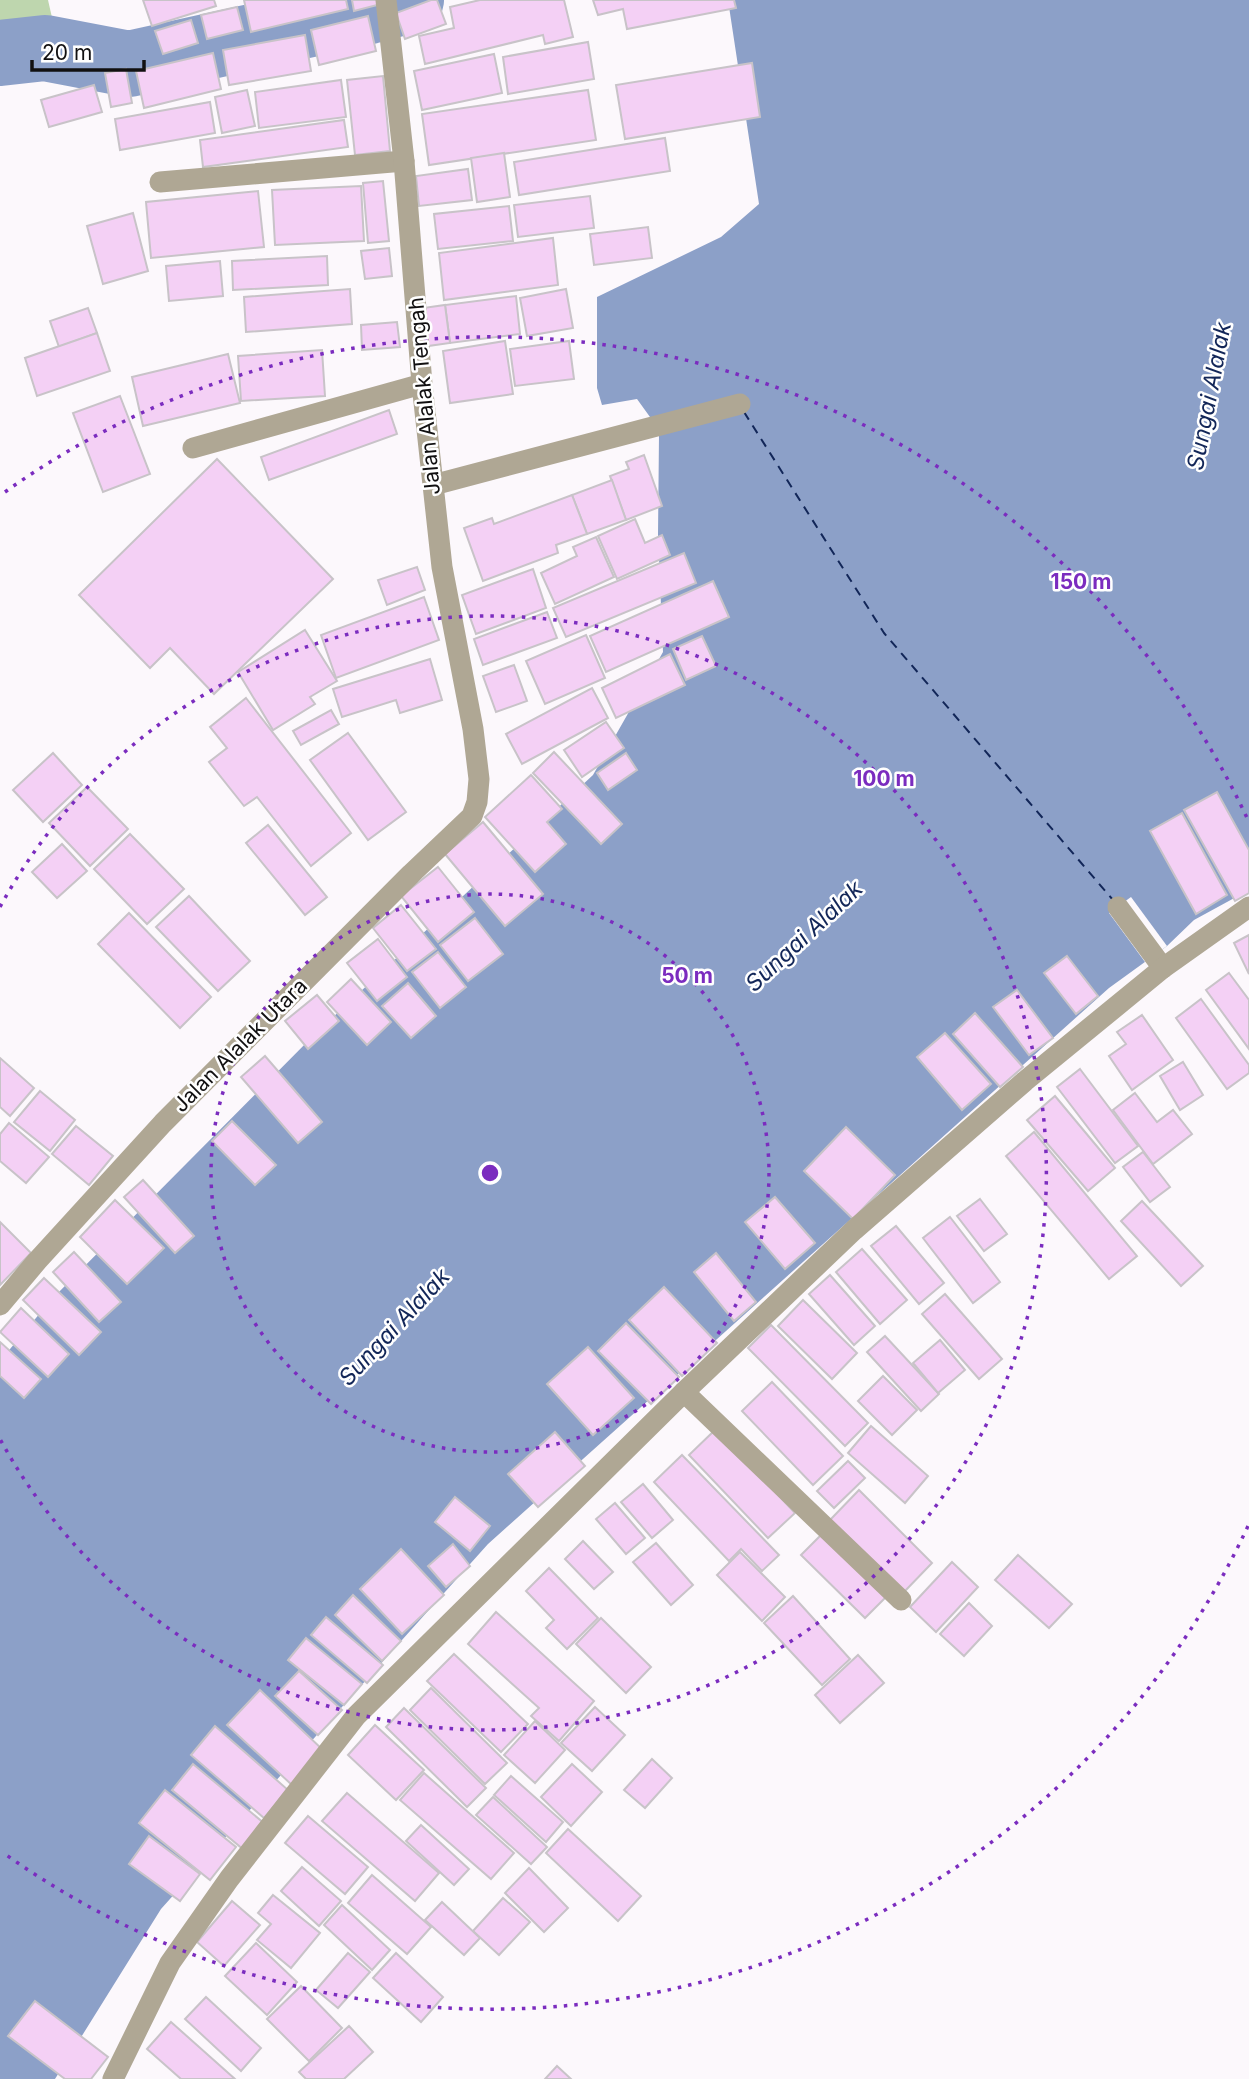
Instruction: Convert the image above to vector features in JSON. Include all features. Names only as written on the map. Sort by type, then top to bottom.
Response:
[{"type":"street","name":"Jalan Alalak Tengah","points":[[386,7],[404,160],[422,384],[442,567],[473,729],[479,789]]},
{"type":"street","points":[[160,183],[404,160]]},
{"type":"street","points":[[193,448],[422,384]]},
{"type":"street","points":[[433,485],[740,404]]},
{"type":"street","name":"Jalan Alalak Utara","points":[[0,1305],[163,1123],[472,816],[479,789]]},
{"type":"street","points":[[1118,906],[1163,968]]},
{"type":"street","points":[[113,2079],[170,1963],[229,1879],[356,1716],[684,1392],[855,1230],[1025,1081],[1163,968],[1249,908]]},
{"type":"street","points":[[684,1392],[901,1600]]},
{"type":"green space","points":[[0,0],[48,0],[53,22],[0,39]]},
{"type":"water","name":"Sungai Alalak","points":[[728,0],[1249,0],[1249,890],[1194,920],[1167,946],[1109,988],[488,1544],[161,1909],[55,2079],[0,2079],[0,1361],[51,1300],[317,1032],[593,775],[663,652],[658,535],[659,435],[637,399],[602,405],[597,388],[597,297],[721,237],[759,204]]},
{"type":"pier","points":[[1131,897],[1167,946],[1145,962],[1109,913]]},
{"type":"building","points":[[143,0],[214,0],[216,6],[152,26]]},
{"type":"building","points":[[244,0],[346,0],[348,9],[251,32]]},
{"type":"building","points":[[352,0],[385,0],[385,3],[354,11]]},
{"type":"building","points":[[437,0],[446,24],[405,39],[396,13]]},
{"type":"building","points":[[480,0],[564,0],[573,37],[545,44],[543,35],[425,64],[419,36],[454,28],[450,7]]},
{"type":"building","points":[[593,0],[734,0],[736,8],[627,29],[623,9],[598,15]]},
{"type":"building","points":[[237,7],[243,30],[207,39],[201,15]]},
{"type":"building","points":[[368,16],[376,51],[319,65],[311,30]]},
{"type":"building","points":[[191,20],[198,43],[163,54],[155,31]]},
{"type":"building","points":[[305,35],[311,71],[229,85],[223,50]]},
{"type":"building","points":[[588,42],[594,79],[508,94],[503,57]]},
{"type":"building","points":[[213,53],[221,89],[144,108],[136,71]]},
{"type":"building","points":[[494,54],[502,93],[422,110],[414,71]]},
{"type":"building","points":[[752,63],[760,117],[625,139],[616,85]]},
{"type":"building","points":[[126,69],[132,103],[111,107],[105,73]]},
{"type":"building","points":[[383,76],[390,151],[355,155],[347,80]]},
{"type":"building","points":[[341,80],[346,117],[259,128],[255,92]]},
{"type":"building","points":[[94,85],[102,112],[49,127],[41,100]]},
{"type":"building","points":[[247,90],[255,126],[222,133],[215,97]]},
{"type":"building","points":[[588,90],[596,140],[429,165],[422,114]]},
{"type":"building","points":[[210,102],[215,133],[120,150],[115,119]]},
{"type":"building","points":[[344,120],[348,147],[203,167],[200,140]]},
{"type":"building","points":[[665,138],[670,171],[519,195],[514,162]]},
{"type":"building","points":[[504,153],[510,197],[477,202],[471,158]]},
{"type":"building","points":[[468,169],[472,200],[419,206],[416,176]]},
{"type":"building","points":[[383,181],[389,241],[368,243],[363,183]]},
{"type":"building","points":[[361,186],[364,241],[275,245],[272,190]]},
{"type":"building","points":[[258,191],[264,247],[151,258],[146,202]]},
{"type":"building","points":[[590,196],[594,228],[518,237],[514,205]]},
{"type":"building","points":[[509,206],[513,241],[438,249],[434,214]]},
{"type":"building","points":[[133,213],[148,271],[103,284],[87,226]]},
{"type":"building","points":[[648,227],[652,258],[594,265],[590,234]]},
{"type":"building","points":[[553,238],[558,285],[444,300],[439,253]]},
{"type":"building","points":[[389,248],[392,276],[365,279],[361,251]]},
{"type":"building","points":[[327,256],[328,285],[233,290],[232,261]]},
{"type":"building","points":[[220,261],[223,296],[169,301],[166,266]]},
{"type":"building","points":[[350,289],[352,324],[246,332],[244,297]]},
{"type":"building","points":[[566,289],[573,328],[527,336],[520,298]]},
{"type":"building","points":[[516,296],[520,334],[450,343],[445,305]]},
{"type":"building","points":[[445,305],[450,343],[428,346],[423,308]]},
{"type":"building","points":[[88,308],[97,333],[59,347],[50,321]]},
{"type":"building","points":[[397,322],[400,347],[362,350],[361,325]]},
{"type":"building","points":[[97,333],[110,371],[37,396],[25,358]]},
{"type":"building","points":[[505,341],[513,394],[450,403],[443,351]]},
{"type":"building","points":[[569,341],[574,379],[515,386],[510,349]]},
{"type":"building","points":[[322,350],[325,396],[241,401],[238,356]]},
{"type":"building","points":[[228,354],[240,403],[143,426],[132,377]]},
{"type":"building","points":[[120,396],[150,474],[103,492],[73,413]]},
{"type":"building","points":[[389,410],[397,434],[269,480],[261,457]]},
{"type":"building","points":[[644,455],[662,506],[626,520],[610,476],[629,469],[626,462]]},
{"type":"building","points":[[217,459],[333,579],[214,694],[170,648],[150,668],[79,595]]},
{"type":"building","points":[[612,480],[626,520],[587,534],[572,495]]},
{"type":"building","points":[[572,495],[587,534],[556,545],[558,553],[483,581],[464,528],[492,518],[494,524]]},
{"type":"building","points":[[635,519],[645,543],[662,535],[670,555],[617,579],[598,536]]},
{"type":"building","points":[[596,537],[614,577],[555,604],[541,573],[577,556],[573,547]]},
{"type":"building","points":[[684,553],[696,583],[566,637],[553,608]]},
{"type":"building","points":[[417,567],[425,590],[387,605],[378,580]]},
{"type":"building","points":[[533,569],[546,608],[476,634],[462,595]]},
{"type":"building","points":[[713,581],[729,617],[606,672],[590,636]]},
{"type":"building","points":[[424,597],[439,640],[336,678],[321,635]]},
{"type":"building","points":[[547,612],[557,638],[483,665],[474,639]]},
{"type":"building","points":[[305,630],[337,681],[310,697],[315,704],[273,730],[238,672]]},
{"type":"building","points":[[586,635],[605,678],[545,704],[526,661]]},
{"type":"building","points":[[702,636],[716,666],[686,680],[673,649]]},
{"type":"building","points":[[670,654],[685,685],[616,718],[602,688]]},
{"type":"building","points":[[430,659],[442,700],[400,713],[396,700],[342,717],[333,689]]},
{"type":"building","points":[[514,665],[527,701],[496,712],[483,676]]},
{"type":"building","points":[[592,688],[608,718],[522,764],[506,734]]},
{"type":"building","points":[[246,698],[351,833],[311,866],[257,797],[244,806],[209,762],[227,748],[210,727]]},
{"type":"building","points":[[331,710],[339,724],[301,745],[293,731]]},
{"type":"building","points":[[606,722],[624,748],[582,777],[564,750]]},
{"type":"building","points":[[348,733],[406,812],[368,840],[310,760]]},
{"type":"building","points":[[554,752],[622,824],[601,844],[533,773]]},
{"type":"building","points":[[53,753],[82,785],[43,822],[13,790]]},
{"type":"building","points":[[626,753],[637,770],[608,790],[597,773]]},
{"type":"building","points":[[531,775],[562,809],[547,822],[566,844],[535,872],[485,817]]},
{"type":"building","points":[[87,787],[128,829],[90,866],[49,823]]},
{"type":"building","points":[[1217,792],[1249,850],[1249,893],[1235,901],[1184,810]]},
{"type":"building","points":[[1182,813],[1227,895],[1196,914],[1150,831]]},
{"type":"building","points":[[483,822],[543,894],[505,926],[445,854]]},
{"type":"building","points":[[268,825],[327,897],[305,915],[246,843]]},
{"type":"building","points":[[130,834],[184,889],[147,924],[94,869]]},
{"type":"building","points":[[62,844],[87,871],[57,898],[32,872]]},
{"type":"building","points":[[438,867],[474,912],[438,942],[401,896]]},
{"type":"building","points":[[189,896],[250,961],[218,991],[156,927]]},
{"type":"building","points":[[401,905],[436,949],[407,971],[373,928]]},
{"type":"building","points":[[129,913],[211,997],[180,1028],[98,944]]},
{"type":"building","points":[[475,918],[503,954],[468,981],[440,945]]},
{"type":"building","points":[[1249,935],[1249,974],[1234,943]]},
{"type":"building","points":[[378,939],[407,977],[377,1001],[347,963]]},
{"type":"building","points":[[438,952],[466,987],[440,1008],[412,972]]},
{"type":"building","points":[[1067,956],[1098,996],[1076,1014],[1044,973]]},
{"type":"building","points":[[1229,973],[1249,1000],[1249,1049],[1206,990]]},
{"type":"building","points":[[351,979],[391,1022],[367,1045],[327,1002]]},
{"type":"building","points":[[408,983],[436,1016],[411,1038],[382,1006]]},
{"type":"building","points":[[1017,990],[1053,1038],[1029,1055],[993,1007]]},
{"type":"building","points":[[317,995],[339,1021],[308,1049],[285,1021]]},
{"type":"building","points":[[1201,999],[1249,1065],[1249,1073],[1227,1089],[1176,1018]]},
{"type":"building","points":[[975,1013],[1023,1067],[1000,1087],[953,1034]]},
{"type":"building","points":[[1142,1015],[1173,1060],[1132,1090],[1109,1056],[1126,1044],[1117,1032]]},
{"type":"building","points":[[945,1033],[991,1084],[962,1110],[917,1057]]},
{"type":"building","points":[[265,1056],[322,1122],[298,1143],[241,1077]]},
{"type":"building","points":[[0,1058],[34,1088],[10,1116],[0,1107]]},
{"type":"building","points":[[1183,1062],[1203,1095],[1180,1110],[1160,1076]]},
{"type":"building","points":[[1080,1069],[1138,1146],[1115,1163],[1057,1087]]},
{"type":"building","points":[[40,1091],[75,1120],[50,1151],[14,1122]]},
{"type":"building","points":[[1135,1093],[1157,1122],[1173,1110],[1192,1134],[1153,1164],[1113,1110]]},
{"type":"building","points":[[1055,1096],[1115,1168],[1088,1191],[1027,1120]]},
{"type":"building","points":[[232,1121],[276,1165],[255,1185],[212,1141]]},
{"type":"building","points":[[9,1123],[49,1157],[26,1183],[0,1161],[0,1134]]},
{"type":"building","points":[[76,1126],[113,1156],[89,1185],[52,1154]]},
{"type":"building","points":[[846,1127],[895,1175],[853,1219],[804,1171]]},
{"type":"building","points":[[1034,1132],[1137,1256],[1109,1279],[1006,1156]]},
{"type":"building","points":[[1143,1152],[1170,1187],[1150,1202],[1123,1167]]},
{"type":"building","points":[[143,1180],[194,1236],[175,1253],[124,1197]]},
{"type":"building","points":[[775,1197],[815,1243],[785,1269],[745,1222]]},
{"type":"building","points":[[980,1199],[1007,1234],[984,1251],[957,1216]]},
{"type":"building","points":[[115,1200],[164,1248],[127,1284],[80,1237]]},
{"type":"building","points":[[1142,1201],[1203,1266],[1181,1286],[1121,1221]]},
{"type":"building","points":[[950,1217],[1000,1282],[973,1303],[923,1238]]},
{"type":"building","points":[[0,1222],[31,1253],[0,1285]]},
{"type":"building","points":[[896,1226],[944,1283],[919,1304],[871,1246]]},
{"type":"building","points":[[862,1249],[907,1300],[880,1324],[836,1272]]},
{"type":"building","points":[[74,1252],[121,1302],[99,1322],[53,1272]]},
{"type":"building","points":[[716,1253],[756,1302],[734,1321],[694,1272]]},
{"type":"building","points":[[830,1275],[875,1326],[854,1345],[809,1294]]},
{"type":"building","points":[[44,1278],[101,1332],[79,1355],[23,1300]]},
{"type":"building","points":[[664,1287],[717,1343],[682,1376],[629,1320]]},
{"type":"building","points":[[945,1294],[1002,1359],[979,1379],[922,1314]]},
{"type":"building","points":[[803,1300],[857,1353],[832,1379],[778,1326]]},
{"type":"building","points":[[21,1308],[69,1354],[48,1377],[0,1332]]},
{"type":"building","points":[[626,1323],[679,1377],[651,1404],[598,1351]]},
{"type":"building","points":[[771,1325],[868,1423],[845,1446],[748,1348]]},
{"type":"building","points":[[885,1336],[939,1394],[921,1411],[867,1352]]},
{"type":"building","points":[[940,1340],[965,1370],[938,1393],[913,1363]]},
{"type":"building","points":[[0,1342],[41,1379],[24,1398],[0,1376]]},
{"type":"building","points":[[588,1347],[634,1398],[593,1435],[547,1384]]},
{"type":"building","points":[[883,1376],[917,1410],[892,1435],[858,1401]]},
{"type":"building","points":[[772,1382],[843,1456],[813,1485],[742,1411]]},
{"type":"building","points":[[871,1426],[928,1476],[905,1503],[848,1453]]},
{"type":"building","points":[[716,1429],[795,1513],[768,1538],[689,1455]]},
{"type":"building","points":[[555,1432],[585,1466],[538,1507],[508,1474]]},
{"type":"building","points":[[682,1455],[779,1555],[762,1571],[741,1549],[729,1561],[654,1482]]},
{"type":"building","points":[[848,1461],[865,1478],[834,1508],[817,1491]]},
{"type":"building","points":[[643,1484],[673,1520],[652,1538],[621,1502]]},
{"type":"building","points":[[859,1490],[932,1563],[904,1592],[830,1520]]},
{"type":"building","points":[[455,1497],[490,1526],[470,1551],[435,1522]]},
{"type":"building","points":[[615,1503],[645,1538],[626,1554],[596,1519]]},
{"type":"building","points":[[824,1532],[888,1595],[865,1618],[801,1555]]},
{"type":"building","points":[[583,1541],[613,1572],[594,1589],[565,1559]]},
{"type":"building","points":[[656,1543],[693,1585],[671,1605],[633,1562]]},
{"type":"building","points":[[453,1544],[470,1566],[446,1587],[428,1566]]},
{"type":"building","points":[[401,1549],[444,1595],[402,1634],[360,1589]]},
{"type":"building","points":[[740,1552],[785,1597],[762,1621],[717,1575]]},
{"type":"building","points":[[1018,1555],[1072,1604],[1049,1628],[995,1580]]},
{"type":"building","points":[[952,1562],[978,1587],[936,1632],[910,1607]]},
{"type":"building","points":[[549,1568],[598,1618],[567,1649],[546,1628],[554,1620],[526,1591]]},
{"type":"building","points":[[353,1595],[401,1641],[382,1661],[335,1615]]},
{"type":"building","points":[[793,1596],[850,1659],[822,1685],[764,1623]]},
{"type":"building","points":[[969,1603],[992,1626],[964,1656],[940,1634]]},
{"type":"building","points":[[496,1612],[594,1701],[559,1741],[531,1716],[539,1708],[468,1644]]},
{"type":"building","points":[[326,1617],[383,1665],[367,1683],[311,1635]]},
{"type":"building","points":[[601,1618],[651,1667],[626,1693],[576,1644]]},
{"type":"building","points":[[306,1638],[362,1684],[344,1705],[288,1660]]},
{"type":"building","points":[[454,1654],[528,1724],[501,1752],[427,1681]]},
{"type":"building","points":[[858,1655],[884,1683],[840,1723],[815,1695]]},
{"type":"building","points":[[299,1671],[342,1710],[318,1735],[275,1696]]},
{"type":"building","points":[[431,1688],[507,1763],[485,1784],[410,1710]]},
{"type":"building","points":[[260,1690],[324,1751],[292,1785],[227,1725]]},
{"type":"building","points":[[595,1707],[625,1735],[592,1771],[561,1743]]},
{"type":"building","points":[[404,1708],[486,1788],[467,1807],[386,1727]]},
{"type":"building","points":[[535,1721],[565,1750],[535,1783],[504,1755]]},
{"type":"building","points":[[375,1725],[424,1770],[396,1800],[348,1755]]},
{"type":"building","points":[[215,1726],[288,1790],[264,1818],[191,1755]]},
{"type":"building","points":[[652,1759],[672,1778],[645,1808],[624,1790]]},
{"type":"building","points":[[193,1764],[265,1824],[244,1850],[172,1790]]},
{"type":"building","points":[[572,1764],[602,1792],[571,1826],[541,1797]]},
{"type":"building","points":[[424,1773],[514,1853],[491,1879],[400,1800]]},
{"type":"building","points":[[511,1776],[563,1822],[546,1842],[494,1795]]},
{"type":"building","points":[[165,1790],[236,1847],[210,1880],[139,1823]]},
{"type":"building","points":[[347,1793],[439,1873],[415,1901],[322,1821]]},
{"type":"building","points":[[493,1797],[547,1847],[531,1864],[476,1815]]},
{"type":"building","points":[[308,1816],[368,1867],[345,1894],[285,1843]]},
{"type":"building","points":[[421,1825],[469,1869],[454,1885],[406,1841]]},
{"type":"building","points":[[568,1829],[641,1896],[618,1921],[546,1853]]},
{"type":"building","points":[[149,1836],[200,1874],[180,1901],[129,1864]]},
{"type":"building","points":[[302,1867],[341,1901],[319,1926],[281,1891]]},
{"type":"building","points":[[529,1868],[568,1908],[544,1932],[505,1893]]},
{"type":"building","points":[[372,1875],[431,1927],[407,1954],[348,1903]]},
{"type":"building","points":[[273,1895],[320,1933],[291,1968],[257,1940],[271,1924],[258,1913]]},
{"type":"building","points":[[503,1898],[530,1922],[499,1955],[473,1931]]},
{"type":"building","points":[[232,1901],[260,1925],[224,1966],[197,1942]]},
{"type":"building","points":[[442,1902],[480,1938],[464,1955],[425,1920]]},
{"type":"building","points":[[342,1905],[390,1950],[372,1970],[324,1925]]},
{"type":"building","points":[[256,1943],[297,1982],[267,2015],[225,1976]]},
{"type":"building","points":[[348,1953],[370,1972],[338,2008],[316,1990]]},
{"type":"building","points":[[396,1953],[443,1997],[421,2022],[373,1978]]},
{"type":"building","points":[[301,1986],[342,2028],[309,2061],[267,2019]]},
{"type":"building","points":[[206,1997],[261,2048],[241,2071],[185,2019]]},
{"type":"building","points":[[35,2001],[108,2057],[91,2079],[65,2079],[8,2036]]},
{"type":"building","points":[[171,2022],[235,2079],[181,2079],[147,2049]]},
{"type":"building","points":[[349,2026],[373,2052],[344,2079],[306,2079],[299,2072]]},
{"type":"building","points":[[557,2066],[571,2079],[545,2079]]},
{"type":"waterway","points":[[0,53],[45,48],[129,64],[411,0]]},
{"type":"ferry route","points":[[744,412],[884,633],[1113,900]]}]
